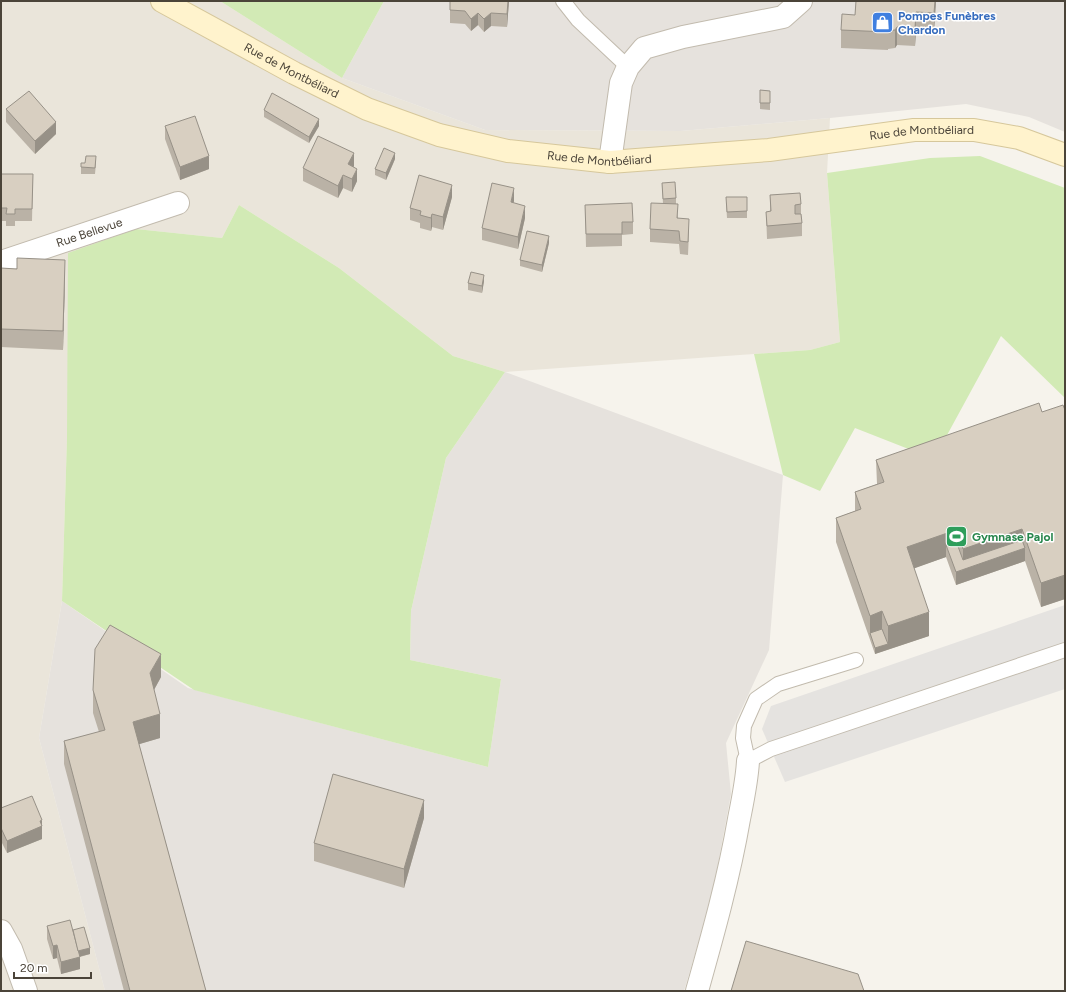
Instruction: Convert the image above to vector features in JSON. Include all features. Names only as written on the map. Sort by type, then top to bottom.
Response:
[{"type":"street","name":"Rue de Montbéliard","points":[[162,1],[294,73],[367,109],[439,136],[508,151],[610,162],[769,150],[914,130],[974,130],[1019,138],[1065,155]]},
{"type":"street","points":[[610,162],[621,83],[628,67],[644,48],[684,37],[783,17],[801,1]]},
{"type":"street","name":"Rue Bellevue","points":[[1,262],[178,203]]},
{"type":"street","points":[[696,991],[720,909],[736,835],[748,761]]},
{"type":"street","points":[[1,931],[11,949],[26,991]]},
{"type":"lane","points":[[563,1],[578,20],[628,67]]},
{"type":"lane","points":[[856,660],[778,684],[756,699],[744,726],[743,738],[748,761],[766,750],[1065,650]]},
{"type":"shaded area","points":[[1,1],[220,1],[342,78],[485,130],[681,131],[830,118],[827,173],[840,342],[810,350],[505,372],[453,356],[339,268],[239,205],[222,238],[136,229],[67,438],[62,601],[39,738],[105,991],[1,991]]},
{"type":"shaded area","points":[[384,1],[1065,1],[1065,132],[1029,117],[966,104],[681,131],[485,130],[342,78]]},
{"type":"shaded area","points":[[505,372],[783,475],[769,650],[726,743],[731,794],[712,897],[684,991],[105,991],[39,738],[62,601],[188,688],[488,767],[501,679],[410,660],[411,611],[446,458]]},
{"type":"shaded area","points":[[1065,605],[1065,689],[785,782],[762,729],[771,706]]},
{"type":"green space","points":[[220,1],[384,1],[342,78]]},
{"type":"green space","points":[[980,156],[1065,188],[1065,398],[1001,336],[934,459],[855,428],[820,491],[783,475],[754,354],[810,350],[840,342],[827,173],[930,158]]},
{"type":"green space","points":[[239,205],[339,268],[453,356],[505,372],[446,458],[411,611],[410,660],[501,679],[488,767],[194,690],[62,601],[67,438],[68,253],[136,229],[222,238]]},
{"type":"building","points":[[450,1],[508,1],[507,14],[491,13],[484,19],[478,13],[471,19],[465,11],[450,10]]},
{"type":"building","points":[[856,1],[935,1],[934,13],[916,12],[915,28],[897,27],[895,30],[888,32],[841,30],[842,14],[855,15]]},
{"type":"building","points":[[760,90],[770,91],[770,103],[760,103]]},
{"type":"building","points":[[29,91],[56,122],[35,141],[6,109]]},
{"type":"building","points":[[272,93],[319,119],[309,137],[264,110]]},
{"type":"building","points":[[195,116],[209,156],[180,167],[165,126]]},
{"type":"building","points":[[318,136],[354,153],[348,164],[357,169],[352,179],[343,175],[338,186],[303,168]]},
{"type":"building","points":[[384,148],[395,153],[386,173],[375,169]]},
{"type":"building","points":[[86,156],[96,156],[95,168],[81,167],[81,163],[85,163]]},
{"type":"building","points":[[1,174],[33,174],[32,209],[15,209],[15,214],[6,214],[7,208],[1,208]]},
{"type":"building","points":[[419,175],[452,185],[443,217],[432,214],[431,218],[420,215],[421,211],[410,208]]},
{"type":"building","points":[[675,182],[676,198],[663,199],[662,183]]},
{"type":"building","points":[[492,183],[514,188],[511,202],[525,206],[518,237],[482,228]]},
{"type":"building","points":[[800,193],[801,204],[795,205],[795,214],[801,214],[802,223],[767,226],[766,212],[771,211],[770,195]]},
{"type":"building","points":[[726,197],[747,197],[747,211],[727,212]]},
{"type":"building","points":[[632,203],[633,222],[622,222],[622,234],[586,234],[585,205]]},
{"type":"building","points":[[651,203],[678,204],[677,218],[689,219],[688,242],[680,241],[679,231],[650,229]]},
{"type":"building","points":[[527,231],[549,236],[542,265],[520,260]]},
{"type":"building","points":[[17,258],[65,260],[63,331],[1,329],[1,268],[17,269]]},
{"type":"building","points":[[471,272],[484,275],[482,286],[468,283]]},
{"type":"building","name":"Gymnase Pajol","points":[[1039,403],[1042,412],[1063,405],[1065,410],[1065,575],[1041,583],[1022,529],[963,549],[956,530],[907,547],[929,612],[888,626],[882,611],[870,616],[836,518],[861,509],[855,492],[884,482],[876,460]]},
{"type":"building","points":[[1022,540],[1025,548],[956,572],[946,545],[956,541],[963,560]]},
{"type":"building","points":[[110,625],[161,654],[150,673],[160,714],[133,722],[206,991],[130,991],[64,741],[105,730],[93,690],[95,649]]},
{"type":"building","points":[[882,629],[888,644],[875,648],[870,633]]},
{"type":"building","points":[[333,774],[424,800],[404,869],[314,843]]},
{"type":"building","points":[[32,796],[42,820],[40,821],[42,826],[7,841],[1,828],[1,808]]},
{"type":"building","points":[[70,920],[80,957],[61,962],[57,945],[53,946],[47,926]]},
{"type":"building","points":[[84,927],[90,948],[78,951],[73,930]]},
{"type":"building","points":[[746,941],[858,974],[864,991],[731,991]]},
{"type":"place","name":"Pompes Funèbres Chardon","points":[[883,23]]},
{"type":"place","name":"Gymnase Pajol","points":[[957,537]]}]
